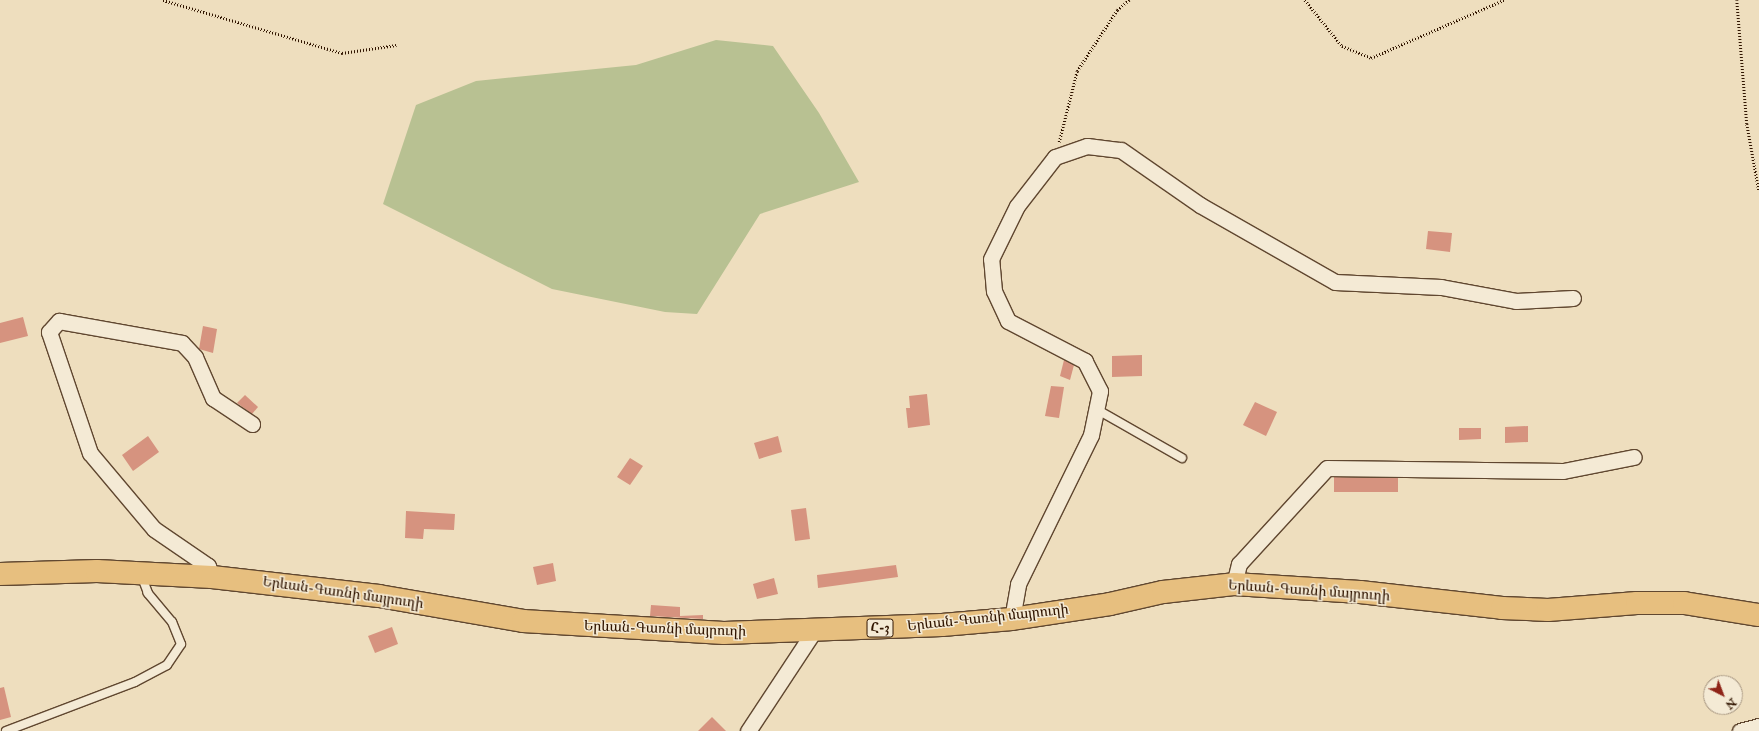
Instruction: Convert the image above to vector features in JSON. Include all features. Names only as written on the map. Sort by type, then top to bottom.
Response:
[{"type":"main road","name":"Երևան-Գառնի մայրուղի","points":[[0,574],[140,573],[212,577],[379,596],[523,621],[662,631],[814,631],[1012,618],[1110,604],[1163,592],[1234,584],[1510,608],[1548,610],[1636,603],[1684,603],[1759,615]]},
{"type":"street","points":[[1012,618],[1018,584],[1090,435],[1100,391],[1086,361],[1008,320],[994,291],[991,259],[1017,206],[1055,157],[1087,146],[1121,150],[1200,205],[1335,282],[1441,287],[1516,301],[1573,298]]},
{"type":"street","points":[[212,577],[208,566],[154,529],[90,452],[49,332],[59,321],[182,343],[195,357],[213,398],[252,424]]},
{"type":"street","points":[[1234,584],[1239,564],[1327,468],[1563,471],[1634,457]]},
{"type":"street","points":[[748,731],[814,631]]},
{"type":"street","points":[[1740,731],[1759,726]]},
{"type":"lane","points":[[1096,409],[1182,458]]},
{"type":"lane","points":[[6,731],[135,682],[167,665],[182,644],[172,622],[148,593],[140,573]]},
{"type":"path","points":[[163,0],[342,52],[396,45]]},
{"type":"path","points":[[1055,157],[1077,71],[1117,10],[1129,0]]},
{"type":"path","points":[[1305,0],[1342,46],[1371,58],[1504,0]]},
{"type":"path","points":[[1737,0],[1747,124],[1759,191]]},
{"type":"green space","points":[[716,40],[773,46],[819,113],[859,182],[760,214],[697,314],[665,312],[552,289],[383,204],[416,105],[476,81],[636,65]]},
{"type":"building","points":[[1428,231],[1452,233],[1450,252],[1426,249]]},
{"type":"building","points":[[23,317],[28,336],[0,343],[0,323]]},
{"type":"building","points":[[203,326],[217,329],[213,353],[199,349]]},
{"type":"building","points":[[1142,355],[1142,376],[1112,377],[1112,356]]},
{"type":"building","points":[[1064,360],[1074,365],[1070,380],[1060,376]]},
{"type":"building","points":[[1051,386],[1064,387],[1059,418],[1045,416]]},
{"type":"building","points":[[927,394],[930,425],[908,428],[906,408],[910,408],[909,396]]},
{"type":"building","points":[[245,395],[258,407],[252,414],[237,403]]},
{"type":"building","points":[[1255,402],[1277,412],[1266,436],[1243,425]]},
{"type":"building","points":[[1528,426],[1528,442],[1505,443],[1505,427]]},
{"type":"building","points":[[1459,428],[1481,428],[1481,439],[1459,440]]},
{"type":"building","points":[[148,436],[159,452],[133,471],[122,455]]},
{"type":"building","points":[[778,436],[782,452],[759,459],[754,443]]},
{"type":"building","points":[[630,458],[643,466],[630,485],[617,477]]},
{"type":"building","points":[[1334,477],[1398,478],[1398,492],[1334,492]]},
{"type":"building","points":[[806,508],[810,539],[795,541],[791,510]]},
{"type":"building","points":[[406,511],[455,514],[454,530],[424,529],[423,539],[405,538]]},
{"type":"building","points":[[553,563],[556,581],[537,585],[533,567]]},
{"type":"building","points":[[896,565],[898,577],[818,588],[817,575]]},
{"type":"building","points":[[774,578],[778,594],[757,599],[753,584]]},
{"type":"building","points":[[651,605],[680,607],[680,616],[703,615],[703,619],[650,616]]},
{"type":"building","points":[[392,627],[398,644],[375,653],[368,636]]},
{"type":"building","points":[[4,687],[11,717],[0,720],[0,688]]},
{"type":"building","points":[[712,717],[726,731],[698,731]]}]
